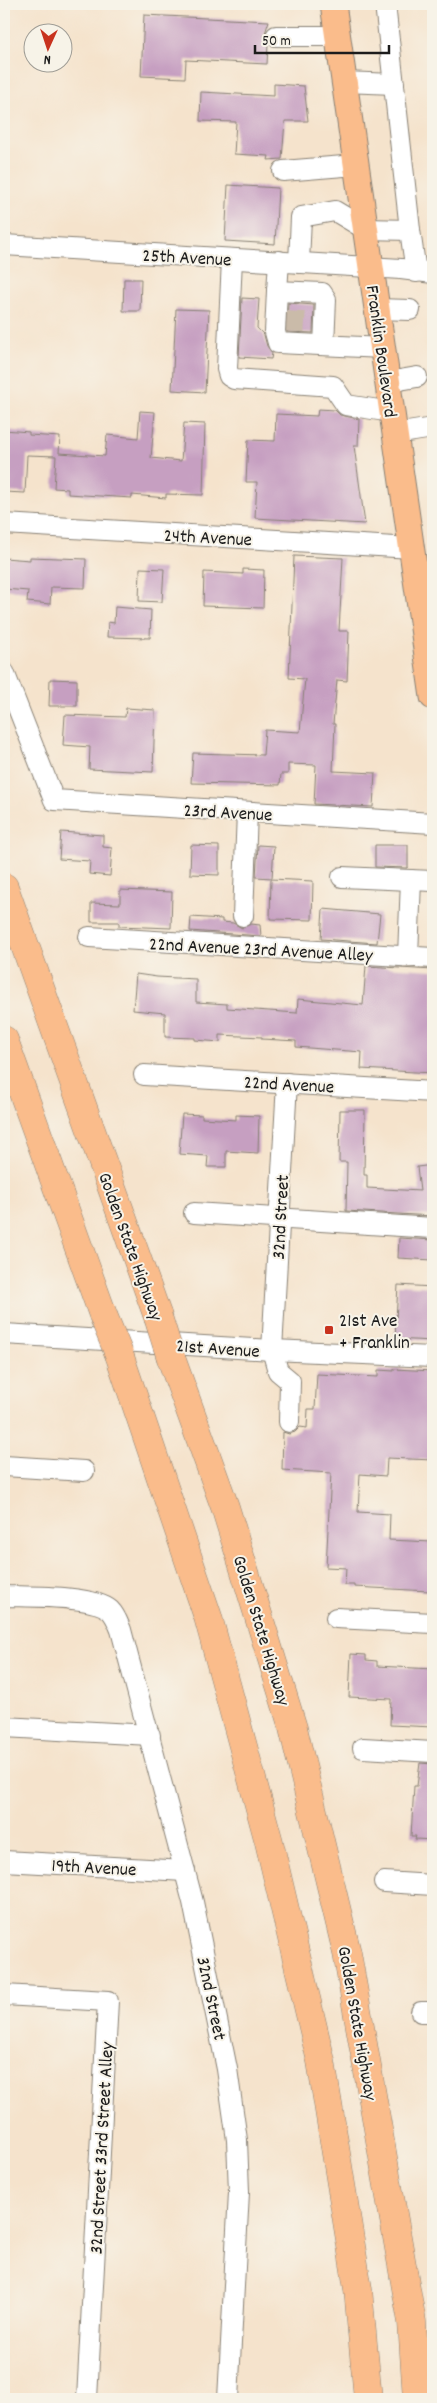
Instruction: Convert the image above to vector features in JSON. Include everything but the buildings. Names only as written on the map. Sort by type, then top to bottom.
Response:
[{"type":"highway","name":"Golden State Highway","points":[[4,887],[225,1507],[293,1728],[347,1953],[412,2322],[417,2399]]},
{"type":"highway","points":[[4,1040],[103,1315],[119,1354],[208,1617],[269,1842],[323,2070],[358,2289],[368,2399]]},
{"type":"highway","points":[[412,2322],[431,2399]]},
{"type":"main road","name":"Franklin Boulevard","points":[[333,4],[393,423],[429,644],[433,697]]},
{"type":"street","points":[[385,4],[410,230],[425,273]]},
{"type":"street","points":[[276,36],[338,36]]},
{"type":"street","points":[[344,82],[394,84]]},
{"type":"street","points":[[283,171],[356,165]]},
{"type":"street","points":[[383,348],[278,343],[275,332],[280,321],[277,291],[289,262],[301,217],[335,212],[365,229],[410,230]]},
{"type":"street","name":"25th Avenue","points":[[4,245],[371,267],[425,273]]},
{"type":"street","points":[[232,259],[227,369],[229,376],[234,379],[333,386],[346,405],[393,423],[433,428]]},
{"type":"street","points":[[277,291],[322,293],[326,299],[322,323],[324,345]]},
{"type":"street","points":[[377,309],[410,310]]},
{"type":"street","points":[[388,382],[417,377]]},
{"type":"street","name":"24th Avenue","points":[[4,524],[412,548]]},
{"type":"street","name":"23rd Avenue","points":[[4,672],[54,800],[433,823]]},
{"type":"street","points":[[243,916],[247,812]]},
{"type":"street","points":[[342,877],[433,881]]},
{"type":"street","points":[[408,956],[411,880]]},
{"type":"street","name":"22nd Avenue 23rd Avenue Alley","points":[[89,937],[433,958]]},
{"type":"street","name":"22nd Avenue","points":[[144,1075],[433,1092]]},
{"type":"street","name":"32nd Street","points":[[272,1350],[288,1083]]},
{"type":"street","points":[[194,1213],[433,1228]]},
{"type":"street","name":"21st Avenue","points":[[4,1334],[272,1350],[433,1357]]},
{"type":"street","points":[[272,1350],[278,1371],[290,1381],[289,1422]]},
{"type":"street","points":[[4,1466],[84,1471]]},
{"type":"street","name":"32nd Street","points":[[4,1596],[85,1600],[98,1603],[109,1610],[117,1619],[121,1630],[185,1871],[227,2069],[237,2140],[239,2192],[228,2399]]},
{"type":"street","points":[[336,1618],[433,1623]]},
{"type":"street","points":[[4,1727],[150,1735]]},
{"type":"street","points":[[362,1748],[433,1752]]},
{"type":"street","name":"19th Avenue","points":[[4,1860],[185,1871]]},
{"type":"street","points":[[384,1882],[433,1885]]},
{"type":"street","name":"32nd Street 33rd Street Alley","points":[[4,1995],[108,2001],[87,2399]]},
{"type":"tunnel","points":[[285,321],[318,323]]},
{"type":"place","name":"21st Ave + Franklin","points":[[329,1330]]}]
